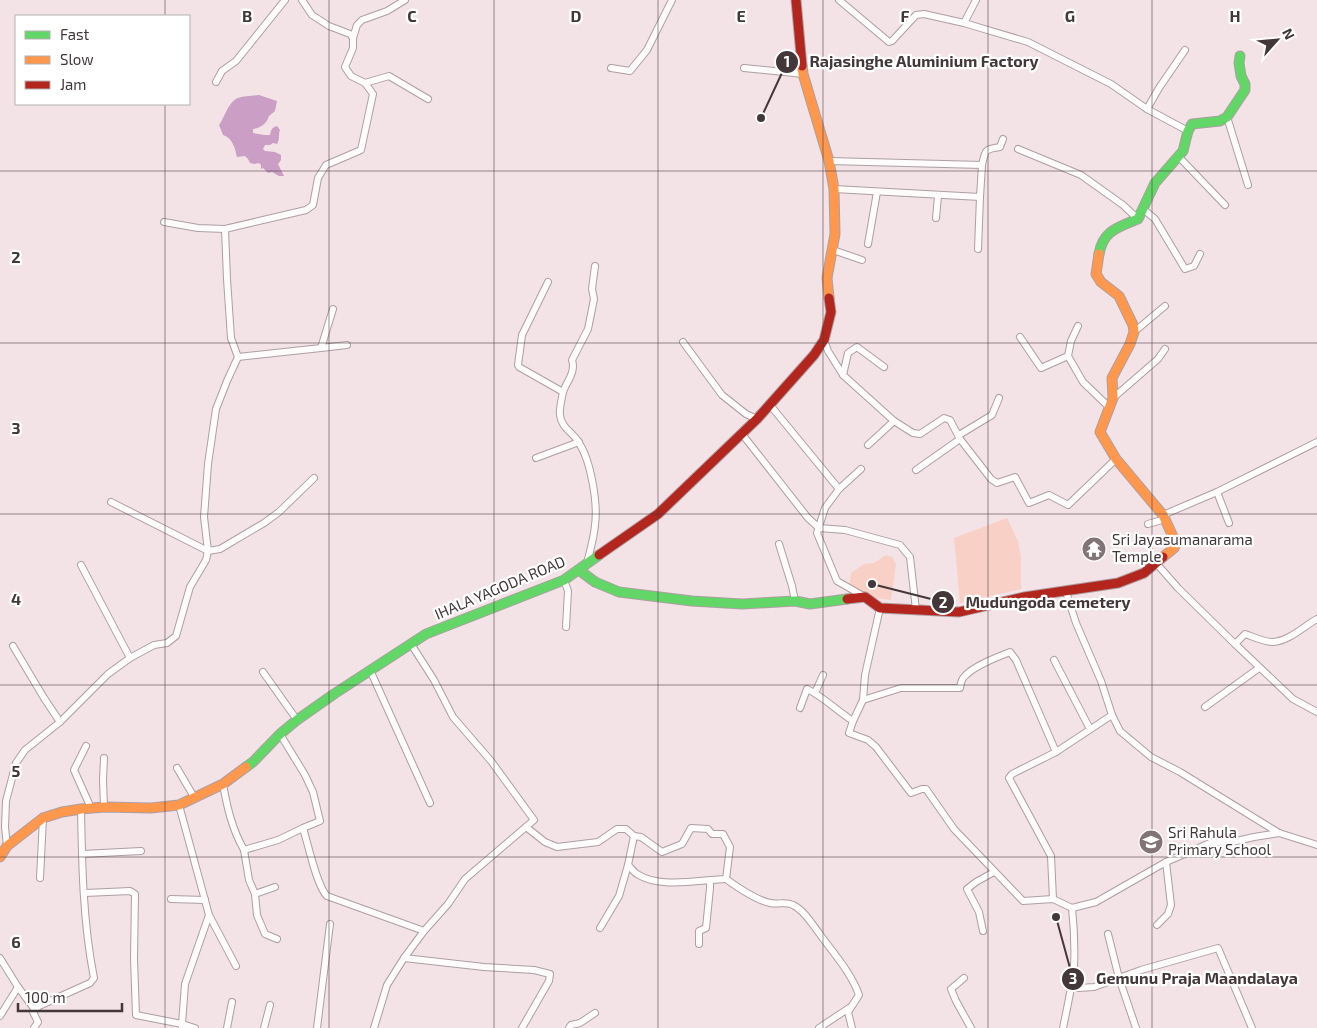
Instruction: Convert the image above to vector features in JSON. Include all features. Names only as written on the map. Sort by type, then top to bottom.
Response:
[{"type":"street","points":[[216,82],[222,71],[236,61],[285,0]]},
{"type":"street","points":[[302,0],[312,15],[329,26],[350,34],[353,38]]},
{"type":"street","points":[[164,222],[198,228],[225,229],[306,210],[313,205],[318,178],[326,165],[361,150],[373,94],[365,83],[351,76],[346,67],[354,48],[353,38],[357,25],[362,20],[387,11],[405,0]]},
{"type":"street","points":[[611,68],[630,71],[647,50],[672,0]]},
{"type":"street","name":"IHALA YAGODA ROAD","points":[[0,857],[8,846],[25,831],[44,818],[62,812],[81,808],[151,808],[179,805],[223,784],[253,762],[280,734],[297,720],[426,634],[564,580],[579,570],[658,514],[757,419],[814,355],[824,340],[831,312],[827,278],[835,234],[834,189],[829,160],[802,74],[796,0]]},
{"type":"street","points":[[839,0],[889,42],[916,15],[924,14],[964,23],[1028,42],[1111,84],[1147,109],[1188,131]]},
{"type":"street","points":[[964,23],[976,0]]},
{"type":"street","points":[[1147,109],[1185,50]]},
{"type":"street","points":[[861,469],[839,489],[824,508],[817,533],[837,581],[880,608],[959,612],[1024,598],[1118,583],[1144,573],[1174,548],[1176,543],[1164,517],[1116,459],[1100,432],[1113,398],[1112,378],[1130,344],[1134,332],[1133,325],[1119,296],[1101,282],[1096,274],[1096,269],[1100,246],[1106,236],[1112,230],[1138,219],[1155,183],[1183,152],[1188,131],[1192,124],[1220,121],[1227,117],[1245,90],[1246,84],[1242,76],[1240,56]]},
{"type":"street","points":[[744,68],[802,74]]},
{"type":"street","points":[[365,83],[389,76],[428,99]]},
{"type":"street","points":[[1227,117],[1248,184]]},
{"type":"street","points":[[978,249],[984,153],[988,149],[1000,148],[1003,139]]},
{"type":"street","points":[[1018,149],[1081,175],[1123,205],[1138,219]]},
{"type":"street","points":[[1179,157],[1225,205]]},
{"type":"street","points":[[829,160],[982,165]]},
{"type":"street","points":[[834,189],[980,198]]},
{"type":"street","points":[[868,244],[877,192]]},
{"type":"street","points":[[936,218],[938,196]]},
{"type":"street","points":[[1142,208],[1155,219],[1185,269],[1194,266],[1200,254]]},
{"type":"street","points":[[8,846],[5,827],[6,801],[16,763],[25,750],[60,722],[108,674],[130,658],[154,645],[167,643],[176,636],[190,587],[206,560],[208,551],[204,517],[208,464],[216,409],[226,380],[238,357],[231,338],[226,279],[225,229]]},
{"type":"street","points":[[833,250],[862,260]]},
{"type":"street","points":[[587,563],[596,525],[596,504],[587,460],[579,442],[564,427],[560,416],[564,392],[574,365],[572,360],[588,329],[594,299],[592,289],[595,266]]},
{"type":"street","points":[[548,282],[522,336],[518,365],[564,392]]},
{"type":"street","points":[[1134,332],[1165,306]]},
{"type":"street","points":[[321,348],[333,309]]},
{"type":"street","points":[[1078,326],[1071,341],[1068,356],[1083,382],[1110,408]]},
{"type":"street","points":[[1020,337],[1041,368],[1068,356]]},
{"type":"street","points":[[824,340],[828,352],[843,375],[894,421],[913,433],[920,434],[944,418],[950,420],[991,479],[997,483],[1014,477],[1030,503],[1050,495],[1068,505],[1116,459]]},
{"type":"street","points":[[683,342],[722,395],[746,414],[757,419]]},
{"type":"street","points":[[238,357],[347,345]]},
{"type":"street","points":[[843,375],[848,353],[857,347],[884,367]]},
{"type":"street","points":[[1113,398],[1158,359],[1165,349]]},
{"type":"street","points":[[916,470],[992,415],[999,398]]},
{"type":"street","points":[[770,405],[839,489]]},
{"type":"street","points":[[868,445],[894,421]]},
{"type":"street","points":[[742,434],[808,518],[819,528],[845,530],[900,545],[910,557],[916,610]]},
{"type":"street","points":[[536,458],[579,442]]},
{"type":"street","points":[[1148,524],[1317,442]]},
{"type":"street","points":[[111,502],[208,551],[220,549],[264,524],[314,478]]},
{"type":"street","points":[[1217,492],[1228,523]]},
{"type":"street","points":[[779,544],[795,601]]},
{"type":"street","points":[[1156,563],[1178,588],[1259,668],[1293,699],[1317,712]]},
{"type":"street","points":[[82,565],[130,658]]},
{"type":"street","points":[[579,570],[595,582],[619,592],[692,601],[742,604],[795,601],[810,604],[865,597]]},
{"type":"street","points":[[564,580],[568,591],[566,627]]},
{"type":"street","points":[[1066,592],[1076,623],[1120,731],[1151,757],[1180,772],[1279,833],[1317,844]]},
{"type":"street","points":[[880,608],[865,675],[863,700],[849,733],[868,740],[876,747],[911,793],[922,789],[926,790],[954,829],[1023,901],[1053,899],[1072,908],[1096,902],[1166,862],[1210,842],[1232,842],[1279,833]]},
{"type":"street","points":[[1235,644],[1246,634],[1275,642],[1317,619]]},
{"type":"street","points":[[374,1028],[387,985],[424,931],[448,904],[465,879],[534,820],[491,761],[453,717],[434,680],[411,644]]},
{"type":"street","points":[[13,646],[60,722]]},
{"type":"street","points":[[863,700],[901,688],[960,688],[961,681],[966,675],[986,662],[1010,652],[1016,660],[1056,752]]},
{"type":"street","points":[[1054,660],[1090,729]]},
{"type":"street","points":[[1205,707],[1259,668]]},
{"type":"street","points":[[370,670],[430,803]]},
{"type":"street","points":[[263,672],[297,720]]},
{"type":"street","points":[[815,693],[823,675]]},
{"type":"street","points":[[800,708],[807,689],[853,721]]},
{"type":"street","points":[[1053,899],[1051,856],[1008,778],[1012,774],[1056,752],[1112,715]]},
{"type":"street","points":[[244,850],[278,840],[320,821],[313,792],[280,734]]},
{"type":"street","points":[[86,746],[74,770],[90,808]]},
{"type":"street","points":[[104,758],[104,808]]},
{"type":"street","points":[[177,768],[194,797]]},
{"type":"street","points":[[223,784],[228,811],[237,837],[244,850],[255,894],[257,915],[266,934],[277,939]]},
{"type":"street","points":[[179,805],[209,915],[236,966]]},
{"type":"street","points":[[34,1028],[38,1022],[33,1012],[39,1006],[90,983],[94,978],[88,948],[81,808]]},
{"type":"street","points":[[40,878],[44,818]]},
{"type":"street","points":[[303,828],[319,881],[327,896],[424,931]]},
{"type":"street","points":[[526,828],[545,842],[557,847],[598,842],[617,829],[626,829],[634,836],[640,837],[662,852],[682,844],[691,828],[708,829],[712,834],[722,834],[730,847],[726,880]]},
{"type":"street","points":[[600,928],[619,896],[634,836]]},
{"type":"street","points":[[82,854],[141,851]]},
{"type":"street","points":[[1157,925],[1168,914],[1171,905],[1166,862]]},
{"type":"street","points":[[628,865],[636,874],[651,880],[669,883],[726,880],[771,904],[787,903],[794,905],[805,915],[846,970],[856,988],[859,995],[848,1012],[852,1028]]},
{"type":"street","points":[[984,930],[979,912],[968,889],[994,872]]},
{"type":"street","points":[[699,944],[699,931],[706,928],[710,880]]},
{"type":"street","points":[[255,894],[275,887]]},
{"type":"street","points":[[85,893],[130,891],[135,894],[134,959],[136,1015],[195,1028]]},
{"type":"street","points":[[171,899],[205,900]]},
{"type":"street","points":[[1063,1028],[1074,964],[1072,908]]},
{"type":"street","points":[[182,1026],[185,984],[209,915]]},
{"type":"street","points":[[317,1028],[330,924]]},
{"type":"street","points":[[1108,934],[1119,978],[1136,1028]]},
{"type":"street","points":[[1071,986],[1079,988],[1094,987],[1218,948],[1252,1028]]},
{"type":"street","points":[[0,958],[35,1010]]},
{"type":"street","points":[[404,958],[484,968],[534,970],[550,974],[549,981],[522,1028]]},
{"type":"street","points":[[964,978],[951,989],[971,1028]]},
{"type":"street","points":[[0,1016],[18,986]]},
{"type":"street","points":[[227,1028],[232,1002]]},
{"type":"street","points":[[264,1028],[270,1005]]},
{"type":"street","points":[[819,1028],[850,1007]]},
{"type":"street","points":[[569,1028],[571,1025],[580,1023],[595,1012]]},
{"type":"shaded area","points":[[259,95],[277,101],[275,111],[263,125],[253,129],[253,133],[270,135],[272,129],[277,126],[280,130],[277,144],[265,145],[263,149],[281,155],[281,160],[278,164],[284,176],[279,176],[272,172],[268,173],[263,168],[261,169],[259,163],[250,163],[245,156],[237,157],[233,144],[223,135],[219,125],[229,106],[235,100]]},
{"type":"shaded area","points":[[1007,518],[1018,541],[1021,558],[1021,589],[960,603],[954,538]]},
{"type":"shaded area","points":[[886,555],[892,557],[896,564],[891,600],[848,595],[851,573],[864,564],[874,563]]},
{"type":"traffic: fast","points":[[1099,254],[1104,240],[1112,231],[1138,219],[1155,183],[1183,151],[1188,131],[1192,124],[1220,121],[1227,117],[1245,90],[1239,63],[1240,56]]},
{"type":"traffic: fast","points":[[246,767],[297,720],[426,634],[564,580],[599,555]]},
{"type":"traffic: fast","points":[[579,570],[595,582],[619,592],[692,601],[742,604],[795,601],[810,604],[847,599]]},
{"type":"traffic: slow","points":[[802,66],[829,161],[834,189],[835,234],[827,278],[829,298]]},
{"type":"traffic: slow","points":[[1099,254],[1096,274],[1101,282],[1119,296],[1133,325],[1134,332],[1130,344],[1112,378],[1113,398],[1100,432],[1116,459],[1163,515],[1176,543],[1174,548],[1163,557]]},
{"type":"traffic: slow","points":[[0,857],[7,846],[43,818],[81,809],[104,807],[151,808],[179,805],[223,784],[246,767]]},
{"type":"traffic: jam","points":[[796,0],[802,66]]},
{"type":"traffic: jam","points":[[599,555],[658,514],[757,419],[814,355],[824,340],[831,312],[829,298]]},
{"type":"traffic: jam","points":[[847,599],[865,597],[880,608],[959,612],[1024,597],[1118,583],[1144,573],[1163,557]]},
{"type":"place","name":"Rajasinghe Aluminium Factory","points":[[761,118]]},
{"type":"place","name":"Sri Jayasumanarama Temple","points":[[1094,549]]},
{"type":"place","name":"Mudungoda cemetery","points":[[872,584]]},
{"type":"place","name":"Sri Rahula Primary School","points":[[1151,842]]},
{"type":"place","name":"Gemunu Praja Maandalaya","points":[[1056,917]]}]
